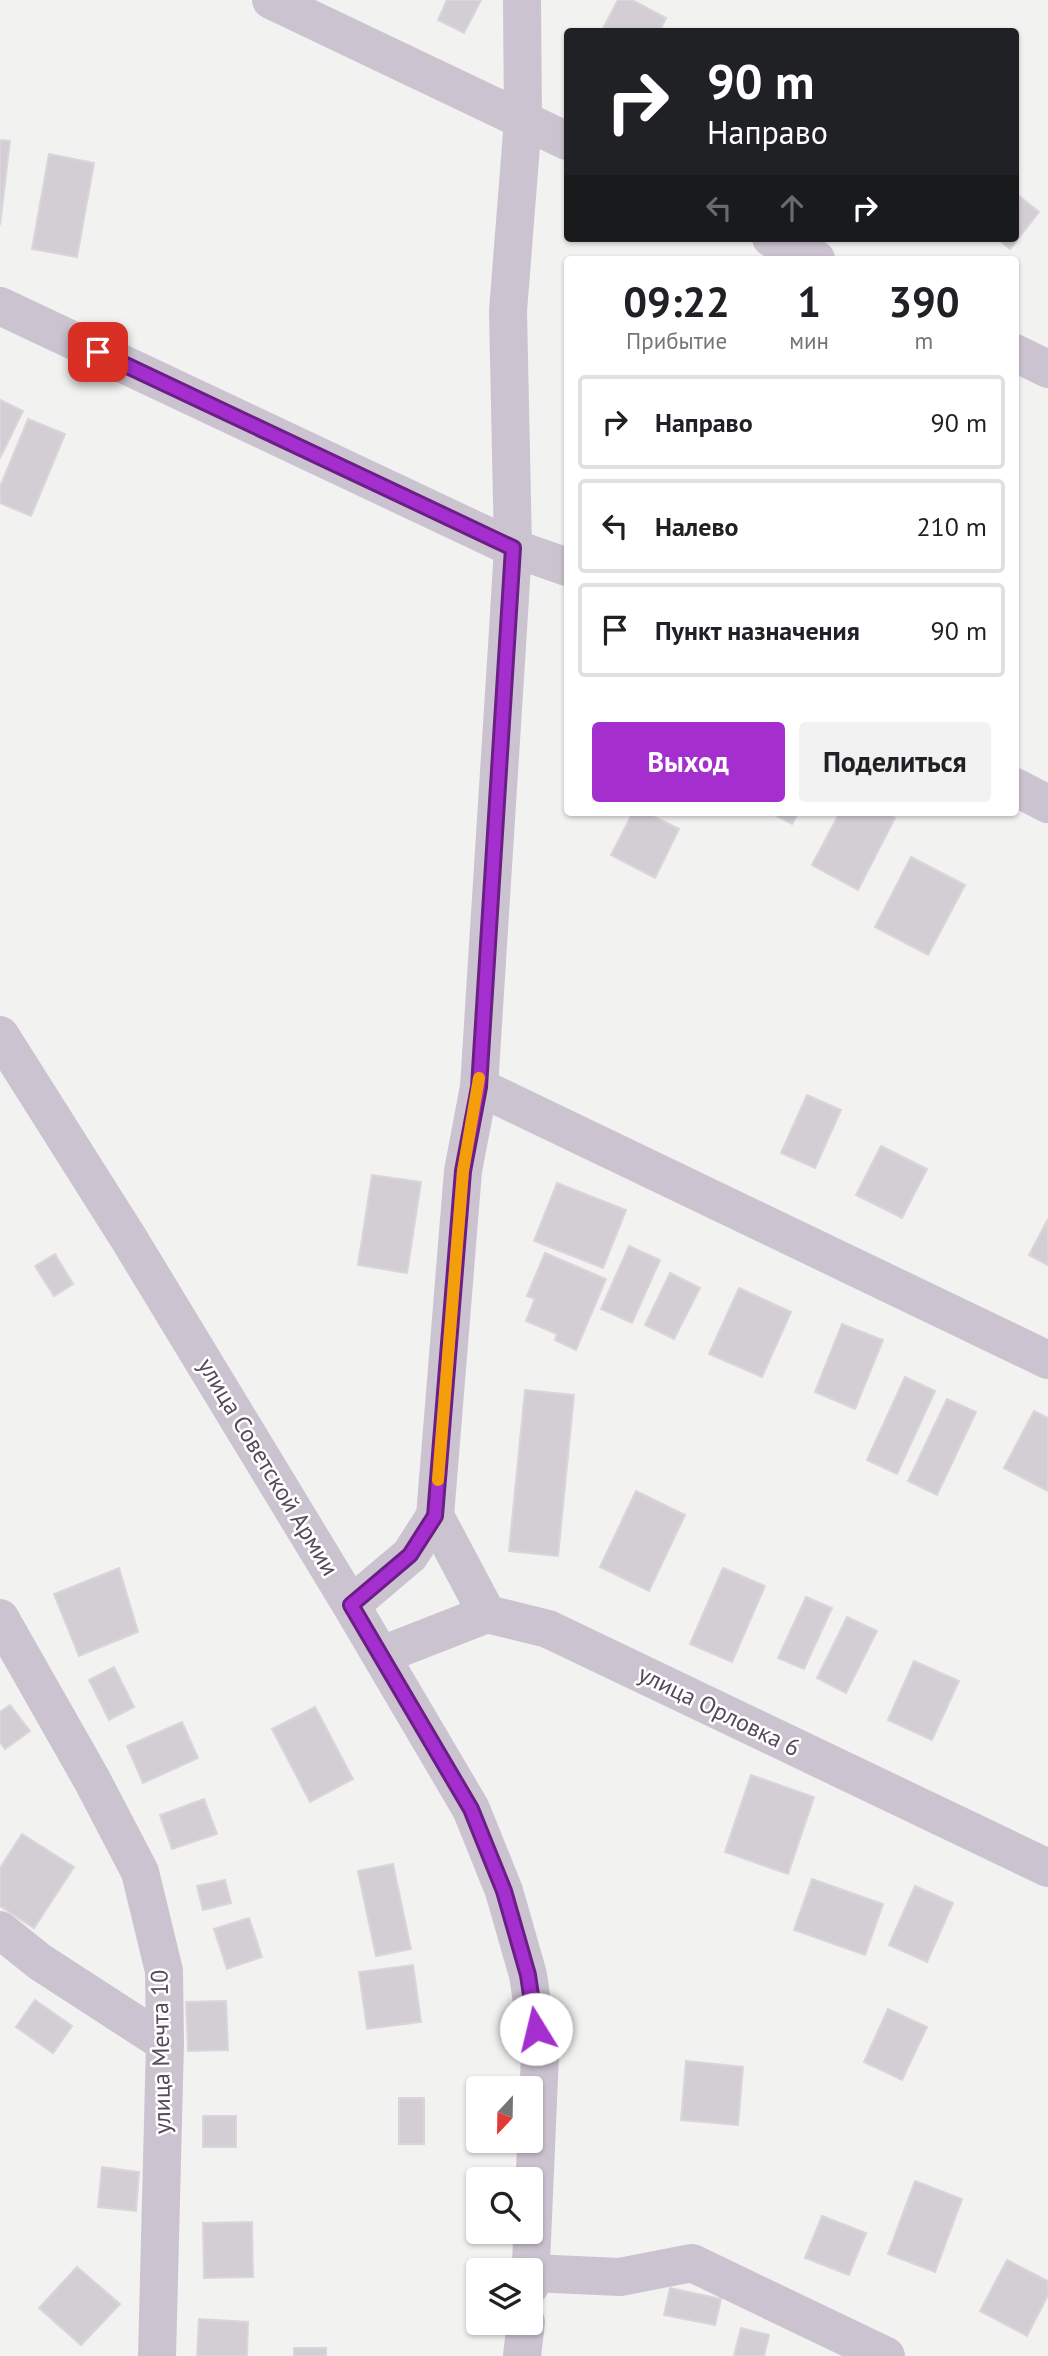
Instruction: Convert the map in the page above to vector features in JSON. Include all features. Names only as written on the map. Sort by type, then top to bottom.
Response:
[{"type":"street","points":[[271,0],[564,140]]},
{"type":"street","points":[[351,1605],[410,1555],[435,1516],[463,1171],[479,1087],[513,548],[508,311],[523,120],[522,0]]},
{"type":"street","points":[[780,242],[810,256]]},
{"type":"street","points":[[0,306],[513,548],[564,567]]},
{"type":"street","points":[[1019,356],[1048,369]]},
{"type":"street","points":[[1019,790],[1048,804]]},
{"type":"street","name":"улица Советской Армии","points":[[0,1035],[122,1228],[382,1655],[471,1809],[504,1891],[528,1975],[540,2055],[532,2258]]},
{"type":"street","points":[[479,1087],[1048,1360]]},
{"type":"street","points":[[382,1655],[487,1614],[435,1516]]},
{"type":"street","name":"улица Орловка 6","points":[[487,1614],[548,1629],[1048,1868]]},
{"type":"street","name":"улица Мечта 10","points":[[0,1618],[92,1780],[140,1872],[164,1971],[165,2043],[158,2356]]},
{"type":"street","points":[[0,1930],[40,1962],[165,2043]]},
{"type":"street","points":[[543,2280],[620,2277],[692,2263],[886,2356]]},
{"type":"street","points":[[522,2356],[524,2335]]},
{"type":"building","points":[[447,0],[481,0],[464,33],[438,20]]},
{"type":"building","points":[[618,0],[632,0],[666,18],[661,28],[603,28]]},
{"type":"building","points":[[0,140],[10,141],[0,225]]},
{"type":"building","points":[[49,154],[94,163],[77,257],[32,249]]},
{"type":"building","points":[[1019,196],[1039,212],[1019,238]]},
{"type":"building","points":[[1002,242],[1015,242],[1010,249]]},
{"type":"building","points":[[0,400],[23,411],[0,458]]},
{"type":"building","points":[[28,419],[65,434],[31,516],[0,503],[0,487]]},
{"type":"building","points":[[631,816],[653,816],[679,829],[655,878],[611,855]]},
{"type":"building","points":[[777,816],[797,816],[792,824]]},
{"type":"building","points":[[838,816],[895,818],[858,890],[812,865]]},
{"type":"building","points":[[911,857],[965,885],[928,955],[875,927]]},
{"type":"building","points":[[807,1095],[841,1110],[815,1168],[781,1153]]},
{"type":"building","points":[[881,1146],[927,1169],[902,1218],[856,1195]]},
{"type":"building","points":[[372,1175],[421,1182],[407,1273],[358,1265]]},
{"type":"building","points":[[557,1183],[626,1210],[603,1268],[534,1241]]},
{"type":"building","points":[[1048,1219],[1048,1265],[1029,1255]]},
{"type":"building","points":[[629,1246],[660,1260],[632,1323],[601,1309]]},
{"type":"building","points":[[545,1253],[606,1279],[576,1350],[555,1340],[557,1334],[526,1321],[535,1299],[527,1296]]},
{"type":"building","points":[[55,1254],[73,1284],[54,1296],[35,1266]]},
{"type":"building","points":[[670,1273],[700,1288],[674,1339],[645,1325]]},
{"type":"building","points":[[739,1288],[791,1312],[762,1377],[709,1354]]},
{"type":"building","points":[[842,1324],[883,1340],[855,1409],[815,1392]]},
{"type":"building","points":[[905,1377],[935,1391],[897,1474],[867,1460]]},
{"type":"building","points":[[525,1390],[574,1395],[558,1556],[509,1551]]},
{"type":"building","points":[[947,1399],[976,1412],[937,1495],[908,1481]]},
{"type":"building","points":[[1034,1411],[1048,1418],[1048,1491],[1004,1468]]},
{"type":"building","points":[[636,1491],[685,1515],[649,1591],[600,1567]]},
{"type":"building","points":[[119,1568],[138,1632],[79,1656],[54,1594]]},
{"type":"building","points":[[723,1568],[765,1586],[732,1662],[690,1644]]},
{"type":"building","points":[[806,1597],[832,1608],[804,1669],[778,1658]]},
{"type":"building","points":[[847,1617],[877,1631],[846,1693],[817,1678]]},
{"type":"building","points":[[914,1661],[959,1681],[932,1740],[888,1720]]},
{"type":"building","points":[[114,1667],[134,1707],[109,1720],[89,1680]]},
{"type":"building","points":[[10,1705],[30,1731],[5,1749],[0,1742],[0,1712]]},
{"type":"building","points":[[315,1707],[353,1779],[310,1802],[272,1729]]},
{"type":"building","points":[[182,1722],[198,1758],[143,1783],[127,1746]]},
{"type":"building","points":[[751,1775],[814,1797],[788,1874],[725,1852]]},
{"type":"building","points":[[204,1799],[217,1834],[172,1849],[160,1815]]},
{"type":"building","points":[[22,1834],[74,1867],[34,1928],[0,1906],[0,1868]]},
{"type":"building","points":[[393,1864],[411,1949],[376,1956],[358,1871]]},
{"type":"building","points":[[812,1879],[883,1904],[865,1955],[794,1930]]},
{"type":"building","points":[[225,1880],[231,1903],[203,1910],[197,1886]]},
{"type":"building","points":[[915,1886],[953,1903],[927,1962],[889,1945]]},
{"type":"building","points":[[249,1918],[262,1957],[227,1969],[214,1929]]},
{"type":"building","points":[[413,1965],[421,2022],[367,2029],[359,1972]]},
{"type":"building","points":[[35,2000],[72,2026],[53,2053],[16,2027]]},
{"type":"building","points":[[226,2001],[228,2050],[188,2051],[186,2002]]},
{"type":"building","points":[[888,2009],[927,2027],[902,2080],[864,2062]]},
{"type":"building","points":[[686,2061],[743,2067],[738,2125],[681,2120]]},
{"type":"building","points":[[399,2098],[424,2098],[424,2144],[399,2144]]},
{"type":"building","points":[[203,2116],[236,2116],[236,2147],[203,2147]]},
{"type":"building","points":[[102,2167],[139,2172],[136,2211],[98,2207]]},
{"type":"building","points":[[915,2181],[962,2199],[935,2272],[888,2254]]},
{"type":"building","points":[[822,2216],[866,2233],[849,2275],[805,2258]]},
{"type":"building","points":[[252,2222],[253,2277],[204,2278],[203,2223]]},
{"type":"building","points":[[1007,2260],[1048,2281],[1048,2295],[1027,2336],[980,2311]]},
{"type":"building","points":[[77,2267],[120,2304],[81,2345],[39,2308]]},
{"type":"building","points":[[670,2288],[721,2299],[715,2325],[664,2315]]},
{"type":"building","points":[[199,2319],[248,2322],[247,2356],[197,2356]]},
{"type":"building","points":[[741,2328],[769,2335],[764,2356],[734,2356]]},
{"type":"building","points":[[294,2348],[326,2348],[326,2356],[294,2356]]},
{"type":"slow traffic","points":[[438,1480],[463,1171],[479,1078]]},
{"type":"route","points":[[98,352],[513,548],[479,1087],[463,1171],[435,1516],[410,1555],[351,1605],[471,1809],[504,1891],[528,1975],[536,2029]]}]
